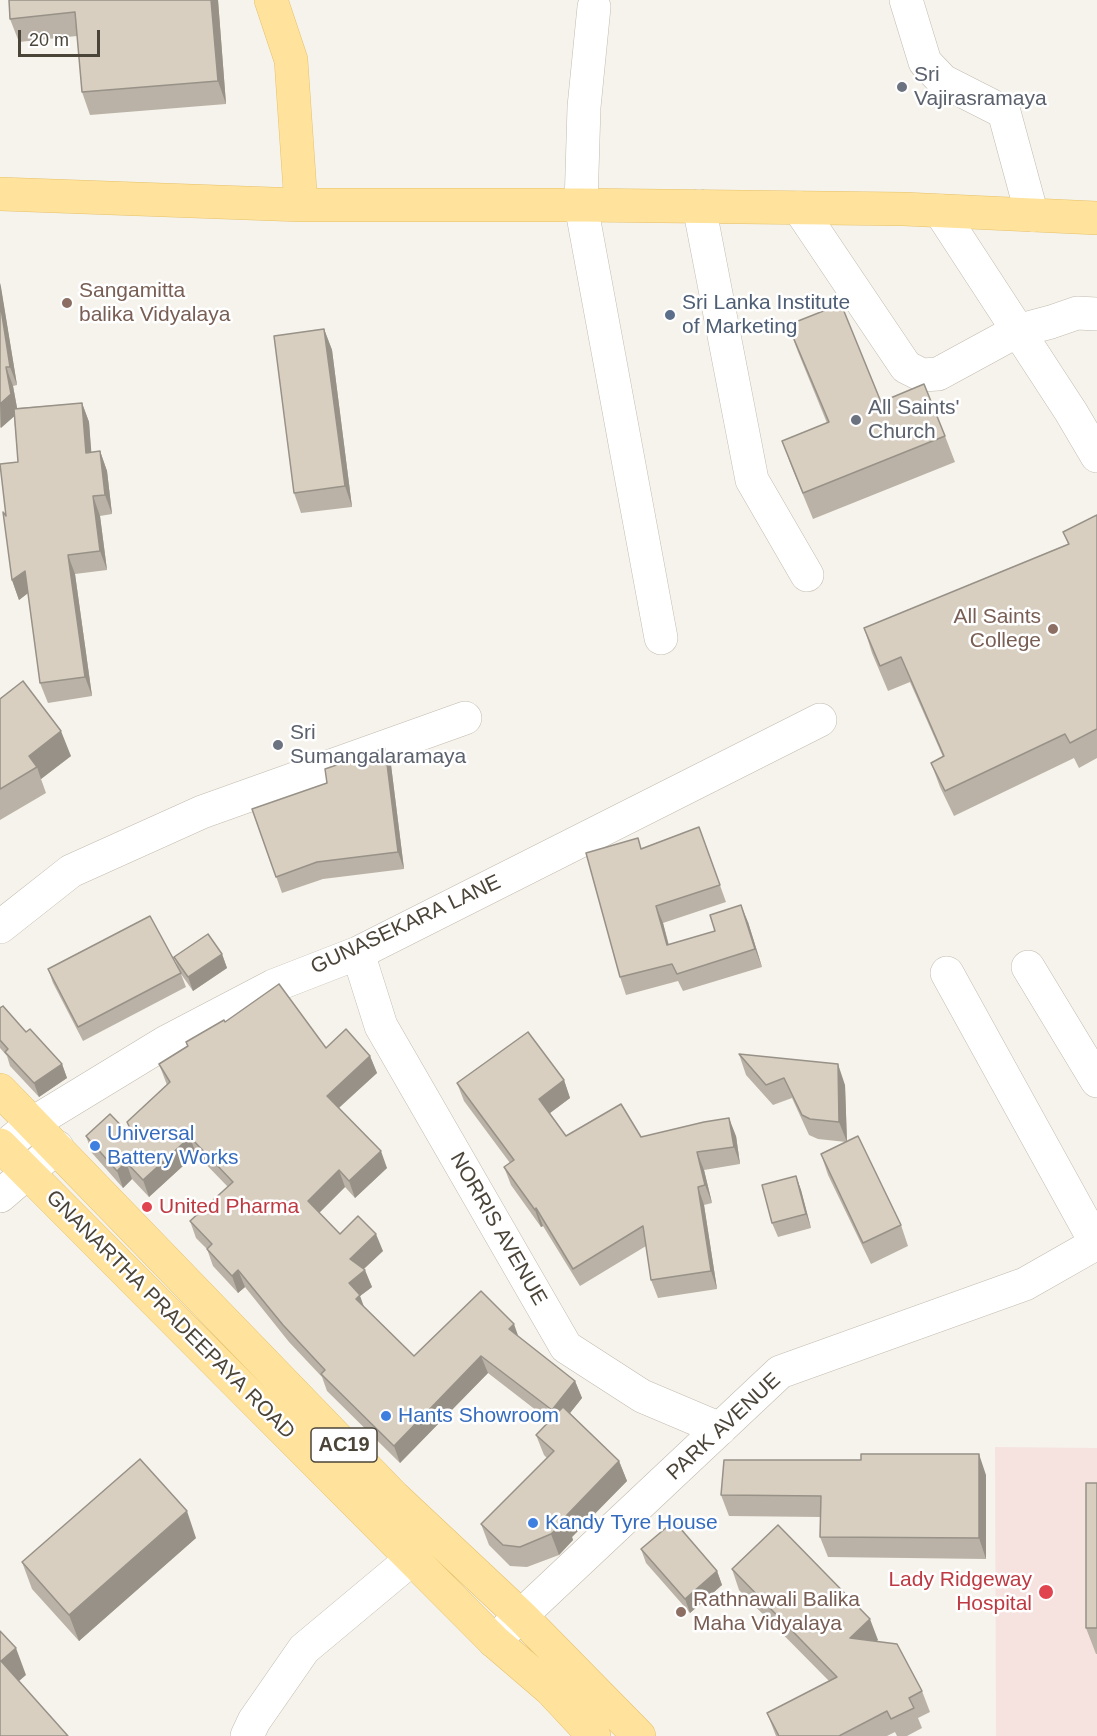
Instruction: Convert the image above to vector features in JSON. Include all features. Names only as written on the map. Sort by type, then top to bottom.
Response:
[{"type":"main road","points":[[271,0],[291,60],[301,206]]},
{"type":"main road","points":[[0,194],[301,206],[581,204],[904,209],[1097,218]]},
{"type":"main road","name":"AC19","points":[[0,1090],[57,1147]]},
{"type":"main road","name":"AC19","points":[[1,1146],[26,1173]]},
{"type":"main road","name":"GNANARTHA PRADEEPAYA ROAD","points":[[57,1147],[394,1497],[522,1617],[639,1736]]},
{"type":"main road","name":"GNANARTHA PRADEEPAYA ROAD","points":[[26,1173],[54,1197],[494,1641],[550,1689],[594,1736]]},
{"type":"street","points":[[906,0],[925,62],[943,81],[1004,112],[1032,214]]},
{"type":"street","points":[[594,7],[584,107],[581,204],[661,638]]},
{"type":"street","points":[[699,206],[752,480],[807,576]]},
{"type":"street","points":[[800,208],[906,367],[922,375],[938,375],[1017,331],[1077,313],[1097,314]]},
{"type":"street","points":[[940,211],[1017,331],[1089,421],[1097,456]]},
{"type":"street","points":[[0,927],[71,871],[202,812],[465,718]]},
{"type":"street","name":"GUNASEKARA LANE","points":[[1,1146],[33,1123],[166,1042],[273,986],[357,953],[820,720]]},
{"type":"street","name":"NORRIS AVENUE","points":[[357,953],[381,1026],[566,1347],[642,1396],[720,1429]]},
{"type":"street","points":[[1028,967],[1097,1081]]},
{"type":"street","points":[[947,973],[1096,1243]]},
{"type":"street","points":[[0,1197],[57,1147]]},
{"type":"street","name":"PARK AVENUE","points":[[494,1641],[780,1372],[1024,1284],[1096,1243]]},
{"type":"street","points":[[247,1736],[254,1721],[304,1649],[413,1558]]},
{"type":"shaded area","name":"Lady Ridgeway Hospital","points":[[995,1447],[1097,1448],[1097,1736],[996,1736]]},
{"type":"building","points":[[9,0],[211,0],[218,81],[82,92],[75,12],[10,19]]},
{"type":"building","points":[[0,302],[10,367],[6,367],[11,394],[0,404]]},
{"type":"building","name":"All Saints' Church","points":[[841,304],[881,402],[924,384],[945,436],[803,493],[782,441],[829,422],[788,325]]},
{"type":"building","points":[[324,329],[345,486],[294,493],[274,336]]},
{"type":"building","points":[[82,403],[86,453],[100,451],[105,495],[93,496],[100,551],[68,555],[85,677],[40,683],[25,571],[12,580],[3,512],[6,516],[0,464],[18,462],[14,409]]},
{"type":"building","points":[[1097,515],[1097,729],[1070,743],[1065,734],[945,791],[931,763],[944,756],[901,657],[880,666],[864,628],[1069,544],[1063,532]]},
{"type":"building","points":[[23,681],[61,731],[29,756],[37,767],[0,789],[0,699]]},
{"type":"building","points":[[385,748],[398,852],[317,862],[276,877],[252,809],[327,783],[325,769]]},
{"type":"building","points":[[699,827],[720,885],[656,906],[667,945],[715,931],[710,915],[741,905],[755,949],[677,974],[672,964],[620,977],[586,853],[638,838],[641,849]]},
{"type":"building","points":[[150,916],[181,973],[78,1027],[48,969]]},
{"type":"building","points":[[208,934],[222,954],[188,977],[174,957]]},
{"type":"building","points":[[279,984],[326,1048],[346,1029],[370,1056],[327,1096],[381,1151],[349,1181],[339,1170],[308,1201],[340,1234],[358,1216],[376,1234],[350,1259],[365,1270],[349,1283],[360,1295],[356,1299],[414,1356],[481,1291],[514,1324],[509,1329],[575,1381],[552,1410],[481,1356],[394,1446],[321,1374],[325,1370],[283,1325],[238,1270],[232,1276],[207,1249],[212,1244],[190,1221],[233,1182],[190,1137],[143,1180],[126,1162],[117,1171],[86,1136],[110,1114],[134,1139],[127,1122],[170,1082],[159,1064],[188,1046],[186,1042],[224,1020],[225,1022]]},
{"type":"building","points":[[3,1006],[26,1032],[30,1029],[62,1064],[34,1083],[5,1052],[8,1049],[0,1040],[0,1008]]},
{"type":"building","points":[[528,1032],[564,1080],[539,1099],[566,1136],[621,1104],[641,1137],[729,1118],[734,1147],[697,1152],[705,1185],[698,1187],[711,1271],[651,1280],[643,1226],[573,1269],[536,1208],[535,1210],[504,1167],[514,1160],[457,1083]]},
{"type":"building","points":[[739,1054],[838,1064],[839,1122],[810,1119],[802,1115],[784,1078],[766,1085]]},
{"type":"building","points":[[858,1136],[901,1225],[863,1243],[821,1154]]},
{"type":"building","points":[[796,1176],[806,1214],[772,1223],[762,1185]]},
{"type":"building","points":[[563,1407],[619,1461],[551,1534],[520,1547],[503,1545],[481,1524],[554,1451],[536,1435]]},
{"type":"building","points":[[861,1454],[979,1454],[979,1538],[820,1537],[821,1496],[721,1495],[724,1460],[861,1460]]},
{"type":"building","points":[[140,1459],[187,1511],[69,1615],[22,1562]]},
{"type":"building","points":[[1086,1483],[1097,1483],[1097,1628],[1086,1628]]},
{"type":"building","points":[[674,1521],[717,1571],[685,1599],[641,1549]]},
{"type":"building","points":[[778,1525],[870,1619],[850,1638],[897,1644],[922,1691],[909,1698],[914,1708],[891,1719],[887,1711],[839,1736],[779,1736],[767,1713],[837,1677],[732,1569]]},
{"type":"building","points":[[0,1631],[16,1648],[1,1661],[68,1736],[0,1736]]},
{"type":"place","name":"Sri Vajirasramaya","points":[[902,87]]},
{"type":"place","name":"Sangamitta balika Vidyalaya","points":[[67,303]]},
{"type":"place","name":"Sri Lanka Institute of Marketing","points":[[670,315]]},
{"type":"place","name":"All Saints' Church","points":[[856,420]]},
{"type":"place","name":"All Saints College","points":[[1053,629]]},
{"type":"place","name":"Sri Sumangalaramaya","points":[[278,745]]},
{"type":"place","name":"Universal Battery Works","points":[[95,1146]]},
{"type":"place","name":"United Pharma","points":[[147,1207]]},
{"type":"place","name":"Hants Showroom","points":[[386,1416]]},
{"type":"place","name":"Kandy Tyre House","points":[[533,1523]]},
{"type":"place","name":"Lady Ridgeway Hospital","points":[[1046,1592]]},
{"type":"place","name":"Rathnawali Balika Maha Vidyalaya","points":[[681,1612]]}]
